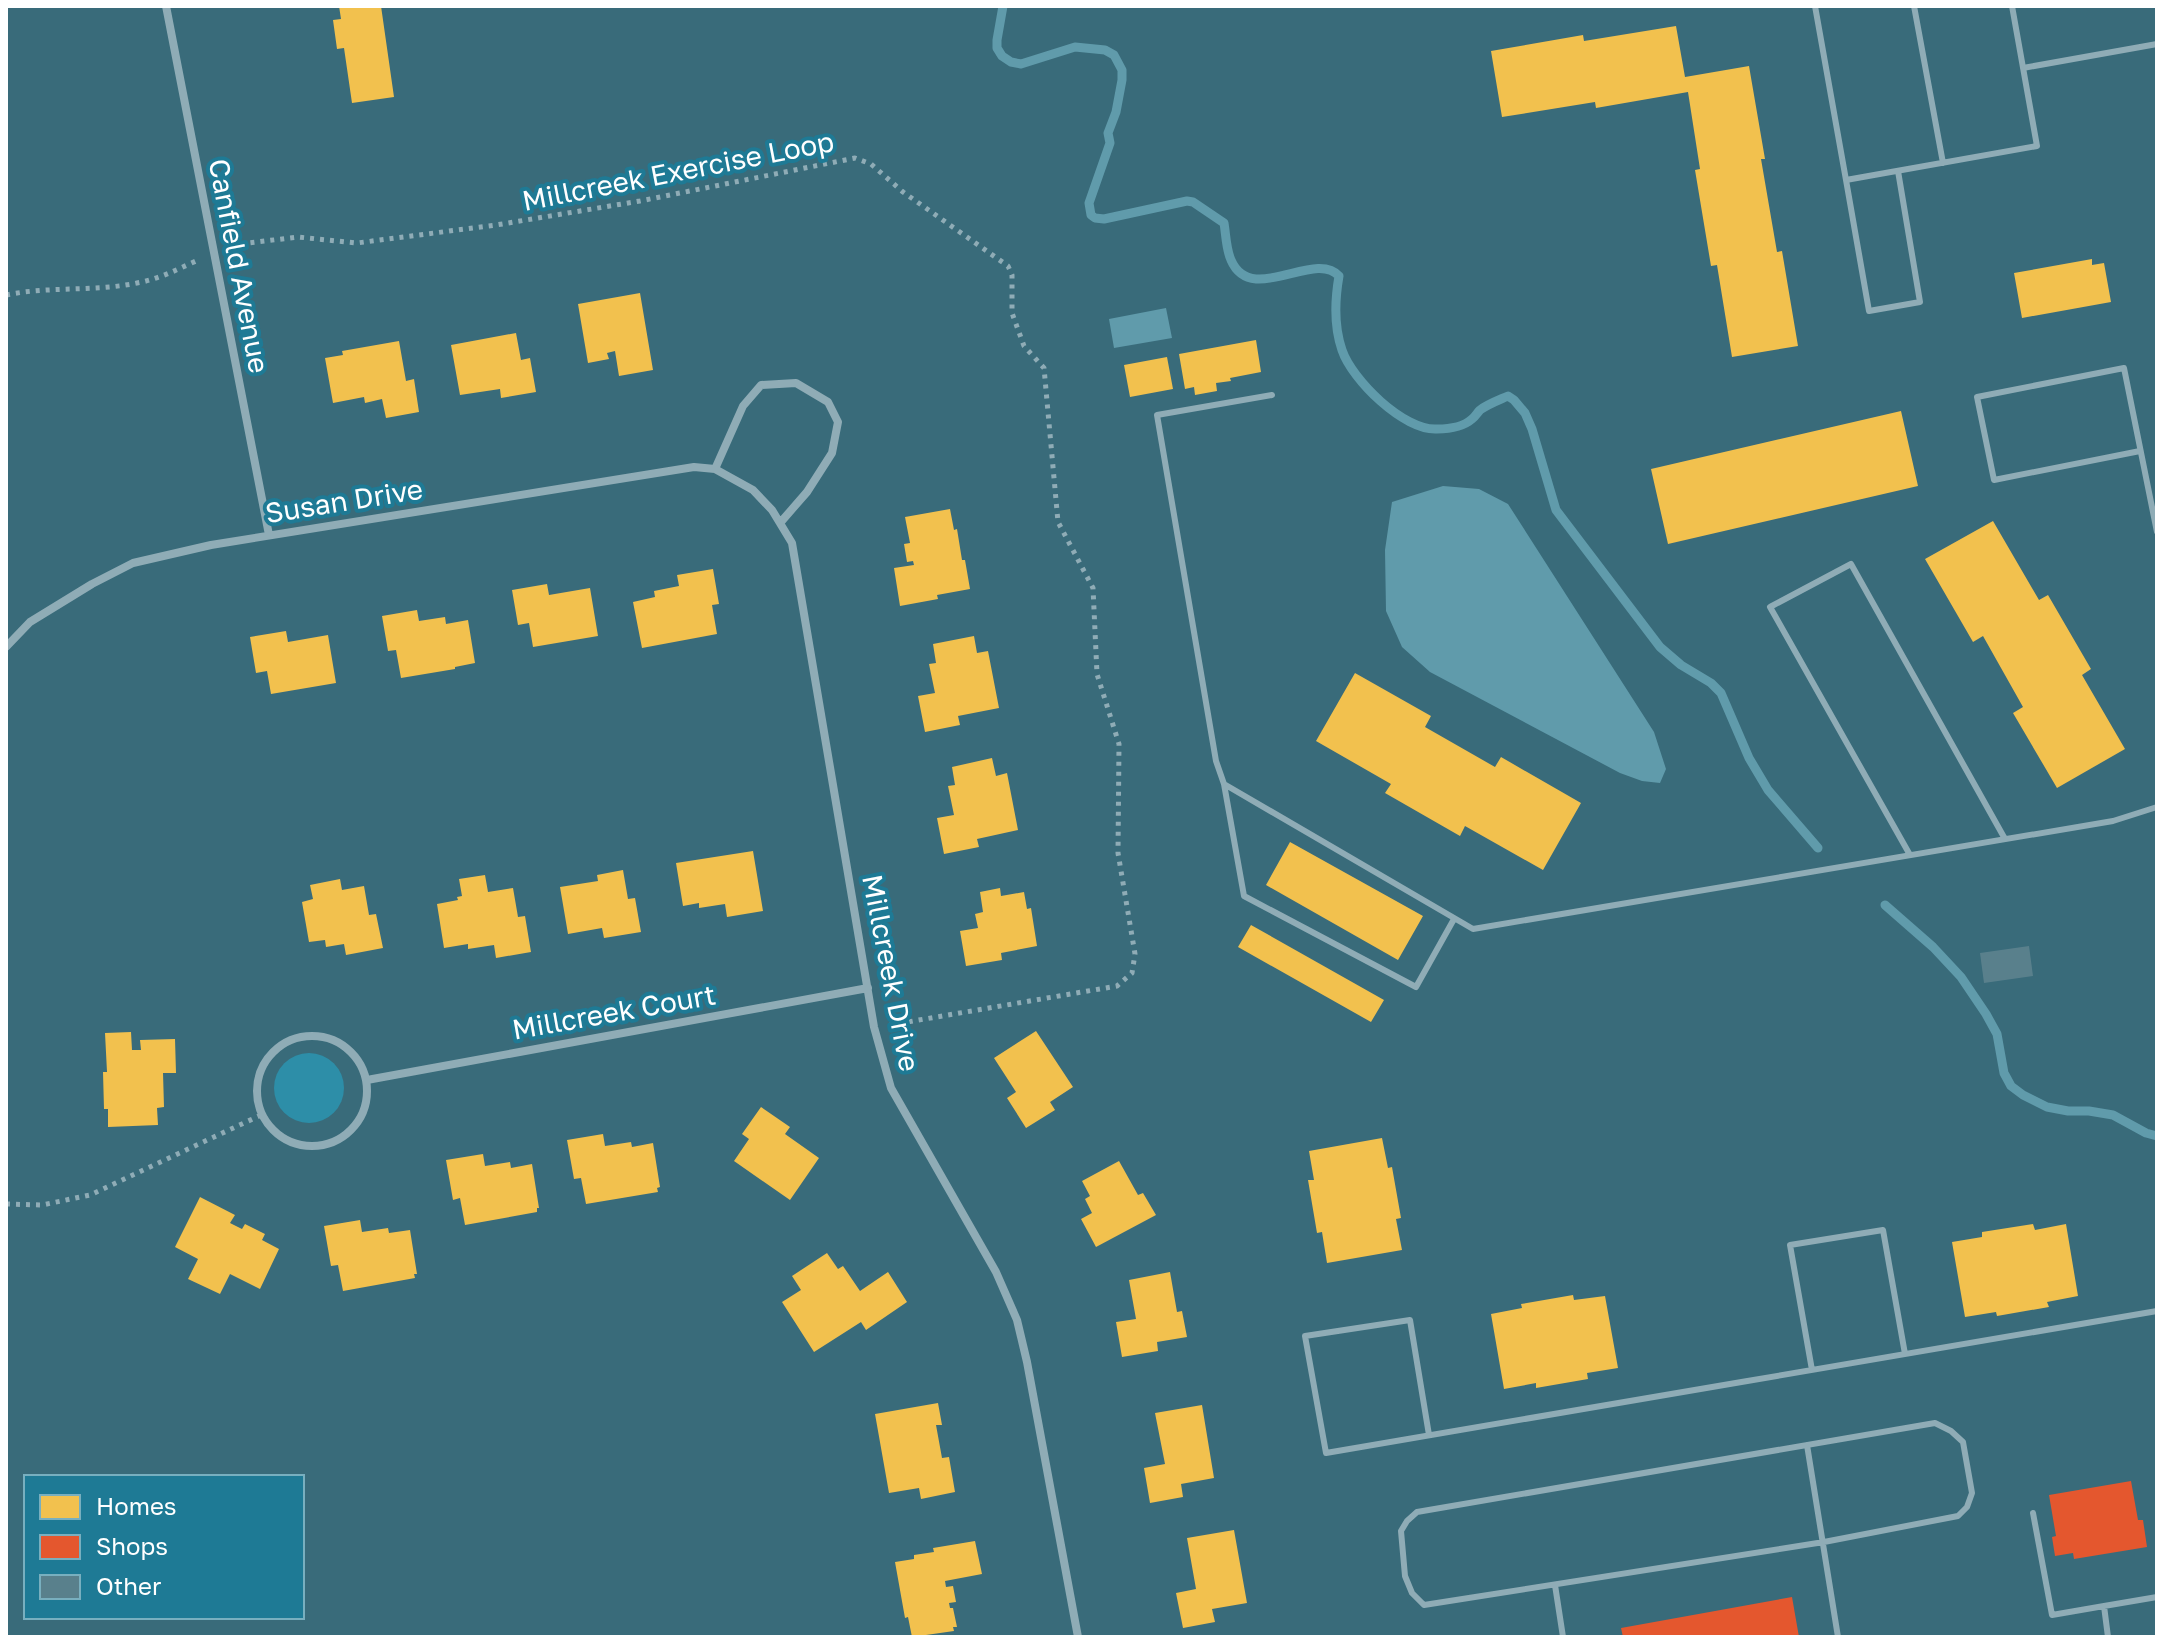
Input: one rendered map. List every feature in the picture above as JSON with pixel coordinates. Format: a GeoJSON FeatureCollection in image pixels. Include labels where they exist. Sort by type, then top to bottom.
{"type":"FeatureCollection","features":[{"type":"Feature","properties":{"kind":"street","name":"Canfield Avenue"},"geometry":{"type":"LineString","coordinates":[[166,6],[269,535]]}},
{"type":"Feature","properties":{"kind":"street"},"geometry":{"type":"LineString","coordinates":[[715,469],[743,406],[761,385],[796,383],[828,402],[838,422],[832,453],[807,492],[780,523]]}},
{"type":"Feature","properties":{"kind":"street","name":"Susan Drive"},"geometry":{"type":"LineString","coordinates":[[6,647],[30,622],[133,563],[269,535],[694,467],[715,469]]}},
{"type":"Feature","properties":{"kind":"street","name":"Millcreek Drive"},"geometry":{"type":"LineString","coordinates":[[715,469],[753,490],[772,510],[792,543],[874,1027],[891,1088],[996,1272],[1017,1320],[1078,1637]]}},
{"type":"Feature","properties":{"kind":"street","name":"Millcreek Court"},"geometry":{"type":"LineString","coordinates":[[367,1080],[868,988]]}},
{"type":"Feature","properties":{"kind":"street"},"geometry":{"type":"LineString","coordinates":[[320,1036],[337,1041],[351,1051],[361,1064],[367,1080],[368,1098],[363,1115],[353,1130],[338,1141],[321,1146],[303,1146],[286,1141],[272,1130],[261,1115],[257,1082],[273,1052],[287,1042],[320,1036]]}},
{"type":"Feature","properties":{"kind":"lane"},"geometry":{"type":"LineString","coordinates":[[1815,6],[1869,311],[1920,302],[1898,171]]}},
{"type":"Feature","properties":{"kind":"lane"},"geometry":{"type":"LineString","coordinates":[[1914,6],[1943,163]]}},
{"type":"Feature","properties":{"kind":"lane"},"geometry":{"type":"LineString","coordinates":[[1846,180],[2037,146],[2012,6]]}},
{"type":"Feature","properties":{"kind":"lane"},"geometry":{"type":"LineString","coordinates":[[2023,68],[2157,44]]}},
{"type":"Feature","properties":{"kind":"lane"},"geometry":{"type":"LineString","coordinates":[[2140,451],[1994,480],[1977,397],[2124,368],[2157,532]]}},
{"type":"Feature","properties":{"kind":"lane"},"geometry":{"type":"LineString","coordinates":[[1272,395],[1157,415],[1216,761],[1224,784],[1244,896],[1416,987],[1454,919]]}},
{"type":"Feature","properties":{"kind":"lane"},"geometry":{"type":"LineString","coordinates":[[1910,855],[1770,607],[1851,564],[2005,839]]}},
{"type":"Feature","properties":{"kind":"lane"},"geometry":{"type":"LineString","coordinates":[[1224,784],[1473,929],[2113,821],[2157,807]]}},
{"type":"Feature","properties":{"kind":"lane"},"geometry":{"type":"LineString","coordinates":[[1812,1370],[1790,1245],[1883,1230],[1905,1354]]}},
{"type":"Feature","properties":{"kind":"lane"},"geometry":{"type":"LineString","coordinates":[[1429,1435],[1410,1320],[1305,1336],[1326,1453],[2157,1311]]}},
{"type":"Feature","properties":{"kind":"lane"},"geometry":{"type":"LineString","coordinates":[[1935,1423],[1963,1442],[1972,1493],[1967,1507],[1958,1516],[1824,1542],[1424,1605],[1412,1593],[1405,1576],[1401,1531],[1417,1512],[1935,1423]]}},
{"type":"Feature","properties":{"kind":"lane"},"geometry":{"type":"LineString","coordinates":[[1807,1445],[1838,1637]]}},
{"type":"Feature","properties":{"kind":"lane"},"geometry":{"type":"LineString","coordinates":[[2033,1513],[2052,1615],[2157,1597]]}},
{"type":"Feature","properties":{"kind":"lane"},"geometry":{"type":"LineString","coordinates":[[1555,1585],[1563,1637]]}},
{"type":"Feature","properties":{"kind":"lane"},"geometry":{"type":"LineString","coordinates":[[2104,1606],[2108,1637]]}},
{"type":"Feature","properties":{"kind":"path","name":"Millcreek Exercise Loop"},"geometry":{"type":"LineString","coordinates":[[6,295],[136,284],[165,276],[240,244],[298,237],[357,243],[496,225],[640,201],[855,158],[871,164],[903,192],[1008,266],[1012,275],[1012,313],[1024,346],[1044,368],[1058,522],[1093,588],[1097,674],[1119,744],[1118,853],[1135,954],[1132,973],[1117,986],[874,1027]]}},
{"type":"Feature","properties":{"kind":"path"},"geometry":{"type":"LineString","coordinates":[[6,1204],[42,1205],[90,1195],[261,1115]]}},
{"type":"Feature","properties":{"kind":"shaded area"},"geometry":{"type":"Polygon","coordinates":[[[1166,308],[1172,338],[1114,348],[1109,319],[1166,308]]]}},
{"type":"Feature","properties":{"kind":"shaded area"},"geometry":{"type":"Polygon","coordinates":[[[1443,486],[1479,489],[1508,504],[1654,732],[1666,769],[1660,783],[1642,781],[1620,773],[1430,672],[1402,647],[1386,611],[1385,550],[1392,502],[1443,486]]]}},
{"type":"Feature","properties":{"kind":"shaded area"},"geometry":{"type":"Polygon","coordinates":[[[309,1053],[328,1059],[338,1069],[344,1088],[338,1107],[328,1117],[309,1123],[290,1117],[280,1107],[274,1088],[280,1069],[290,1059],[309,1053]]]}},
{"type":"Feature","properties":{"kind":"building: Homes"},"geometry":{"type":"Polygon","coordinates":[[[339,6],[381,6],[394,97],[352,103],[344,48],[337,49],[333,20],[341,19],[339,6]]]}},
{"type":"Feature","properties":{"kind":"building: Homes"},"geometry":{"type":"Polygon","coordinates":[[[1676,26],[1685,77],[1749,66],[1777,252],[1782,251],[1798,346],[1732,357],[1717,265],[1711,266],[1695,170],[1700,169],[1688,92],[1596,108],[1595,102],[1502,117],[1491,51],[1583,35],[1584,41],[1676,26]]]}},
{"type":"Feature","properties":{"kind":"building: Homes"},"geometry":{"type":"Polygon","coordinates":[[[2092,259],[2092,265],[2104,263],[2111,302],[2022,318],[2014,273],[2092,259]]]}},
{"type":"Feature","properties":{"kind":"building: Homes"},"geometry":{"type":"Polygon","coordinates":[[[640,293],[653,370],[619,376],[615,351],[607,353],[609,359],[588,363],[578,304],[640,293]]]}},
{"type":"Feature","properties":{"kind":"building: Homes"},"geometry":{"type":"Polygon","coordinates":[[[516,333],[521,360],[530,358],[536,392],[501,398],[500,389],[460,395],[451,345],[516,333]]]}},
{"type":"Feature","properties":{"kind":"building: Homes"},"geometry":{"type":"Polygon","coordinates":[[[1256,340],[1261,372],[1216,383],[1217,391],[1195,395],[1194,387],[1185,389],[1179,354],[1256,340]]]}},
{"type":"Feature","properties":{"kind":"building: Homes"},"geometry":{"type":"Polygon","coordinates":[[[399,341],[406,381],[414,379],[419,412],[386,418],[382,399],[365,403],[364,397],[333,403],[325,358],[343,355],[342,351],[399,341]]]}},
{"type":"Feature","properties":{"kind":"building: Homes"},"geometry":{"type":"Polygon","coordinates":[[[1167,357],[1173,389],[1130,397],[1124,365],[1167,357]]]}},
{"type":"Feature","properties":{"kind":"building: Homes"},"geometry":{"type":"Polygon","coordinates":[[[1901,411],[1918,486],[1668,544],[1651,469],[1901,411]]]}},
{"type":"Feature","properties":{"kind":"building: Homes"},"geometry":{"type":"Polygon","coordinates":[[[950,509],[970,589],[900,606],[894,568],[914,565],[913,561],[907,562],[904,544],[910,543],[905,517],[950,509]]]}},
{"type":"Feature","properties":{"kind":"building: Homes"},"geometry":{"type":"Polygon","coordinates":[[[1993,521],[2039,600],[2048,595],[2091,669],[2082,675],[2125,749],[2057,788],[2013,713],[2023,707],[1983,636],[1973,642],[1925,559],[1993,521]]]}},
{"type":"Feature","properties":{"kind":"building: Homes"},"geometry":{"type":"Polygon","coordinates":[[[713,569],[719,604],[712,605],[717,634],[642,648],[633,602],[655,597],[654,591],[679,586],[677,575],[713,569]]]}},
{"type":"Feature","properties":{"kind":"building: Homes"},"geometry":{"type":"Polygon","coordinates":[[[547,584],[549,595],[590,588],[598,636],[533,647],[529,623],[518,625],[512,590],[547,584]]]}},
{"type":"Feature","properties":{"kind":"building: Homes"},"geometry":{"type":"Polygon","coordinates":[[[417,610],[419,621],[445,617],[446,624],[468,620],[475,663],[401,678],[396,650],[388,651],[382,616],[417,610]]]}},
{"type":"Feature","properties":{"kind":"building: Homes"},"geometry":{"type":"Polygon","coordinates":[[[286,631],[288,642],[328,635],[336,683],[271,694],[267,671],[256,673],[250,637],[286,631]]]}},
{"type":"Feature","properties":{"kind":"building: Homes"},"geometry":{"type":"Polygon","coordinates":[[[974,636],[977,653],[988,651],[999,708],[958,716],[960,725],[925,732],[918,696],[935,693],[929,664],[936,663],[933,644],[974,636]]]}},
{"type":"Feature","properties":{"kind":"building: Homes"},"geometry":{"type":"Polygon","coordinates":[[[1355,673],[1431,716],[1425,727],[1495,767],[1501,757],[1581,803],[1543,870],[1465,826],[1460,836],[1385,793],[1391,784],[1316,741],[1355,673]]]}},
{"type":"Feature","properties":{"kind":"building: Homes"},"geometry":{"type":"Polygon","coordinates":[[[992,758],[996,776],[1007,773],[1018,830],[977,839],[979,847],[944,854],[937,818],[954,815],[948,786],[955,785],[952,767],[992,758]]]}},
{"type":"Feature","properties":{"kind":"building: Homes"},"geometry":{"type":"Polygon","coordinates":[[[1290,842],[1423,916],[1398,960],[1266,885],[1290,842]]]}},
{"type":"Feature","properties":{"kind":"building: Homes"},"geometry":{"type":"Polygon","coordinates":[[[753,851],[763,911],[727,917],[725,904],[699,908],[699,903],[683,906],[676,863],[753,851]]]}},
{"type":"Feature","properties":{"kind":"building: Homes"},"geometry":{"type":"Polygon","coordinates":[[[623,870],[628,899],[635,898],[641,932],[604,938],[602,928],[568,934],[560,887],[598,881],[597,875],[623,870]]]}},
{"type":"Feature","properties":{"kind":"building: Homes"},"geometry":{"type":"Polygon","coordinates":[[[485,875],[488,892],[513,888],[518,917],[525,916],[531,952],[496,958],[494,945],[468,949],[468,944],[444,948],[437,904],[458,900],[457,897],[462,896],[459,879],[485,875]]]}},
{"type":"Feature","properties":{"kind":"building: Homes"},"geometry":{"type":"Polygon","coordinates":[[[340,879],[342,890],[364,886],[369,915],[376,914],[383,948],[346,955],[344,944],[326,947],[325,940],[309,942],[302,902],[313,899],[310,885],[340,879]]]}},
{"type":"Feature","properties":{"kind":"building: Homes"},"geometry":{"type":"Polygon","coordinates":[[[1000,888],[1001,896],[1024,892],[1027,909],[1031,908],[1037,946],[1001,953],[1002,960],[966,966],[960,931],[978,928],[975,914],[983,912],[980,892],[1000,888]]]}},
{"type":"Feature","properties":{"kind":"building: Homes"},"geometry":{"type":"Polygon","coordinates":[[[1251,925],[1384,1000],[1371,1022],[1238,947],[1251,925]]]}},
{"type":"Feature","properties":{"kind":"building: Homes"},"geometry":{"type":"Polygon","coordinates":[[[1036,1031],[1073,1087],[1050,1102],[1055,1110],[1026,1128],[1007,1098],[1016,1092],[994,1058],[1036,1031]]]}},
{"type":"Feature","properties":{"kind":"building: Homes"},"geometry":{"type":"Polygon","coordinates":[[[131,1032],[132,1050],[141,1050],[140,1040],[175,1039],[176,1073],[163,1073],[164,1107],[157,1108],[158,1125],[108,1127],[108,1109],[104,1109],[103,1072],[107,1072],[105,1033],[131,1032]]]}},
{"type":"Feature","properties":{"kind":"building: Homes"},"geometry":{"type":"Polygon","coordinates":[[[761,1107],[790,1127],[785,1134],[819,1158],[790,1200],[734,1161],[749,1139],[742,1134],[761,1107]]]}},
{"type":"Feature","properties":{"kind":"building: Homes"},"geometry":{"type":"Polygon","coordinates":[[[603,1134],[605,1146],[631,1142],[632,1147],[653,1143],[660,1187],[657,1188],[658,1192],[586,1204],[581,1178],[574,1179],[567,1140],[603,1134]]]}},
{"type":"Feature","properties":{"kind":"building: Homes"},"geometry":{"type":"Polygon","coordinates":[[[1382,1138],[1388,1168],[1392,1167],[1401,1218],[1396,1219],[1402,1250],[1327,1263],[1322,1232],[1317,1233],[1308,1180],[1314,1180],[1309,1151],[1382,1138]]]}},
{"type":"Feature","properties":{"kind":"building: Homes"},"geometry":{"type":"Polygon","coordinates":[[[483,1154],[485,1166],[510,1162],[511,1168],[532,1164],[539,1208],[537,1212],[465,1225],[460,1198],[453,1200],[446,1160],[483,1154]]]}},
{"type":"Feature","properties":{"kind":"building: Homes"},"geometry":{"type":"Polygon","coordinates":[[[1119,1161],[1138,1195],[1143,1193],[1156,1215],[1096,1247],[1081,1219],[1092,1213],[1085,1199],[1090,1196],[1082,1181],[1119,1161]]]}},
{"type":"Feature","properties":{"kind":"building: Homes"},"geometry":{"type":"Polygon","coordinates":[[[200,1197],[235,1215],[230,1223],[242,1229],[245,1224],[265,1234],[262,1240],[279,1249],[260,1289],[230,1274],[220,1294],[188,1279],[198,1259],[175,1247],[200,1197]]]}},
{"type":"Feature","properties":{"kind":"building: Homes"},"geometry":{"type":"Polygon","coordinates":[[[360,1220],[362,1232],[388,1228],[389,1233],[410,1230],[417,1274],[414,1274],[415,1278],[343,1291],[338,1265],[331,1266],[324,1226],[360,1220]]]}},
{"type":"Feature","properties":{"kind":"building: Homes"},"geometry":{"type":"Polygon","coordinates":[[[2033,1224],[2035,1230],[2066,1224],[2078,1296],[2047,1302],[2049,1307],[1997,1316],[1996,1312],[1965,1317],[1952,1242],[1982,1237],[1982,1232],[2033,1224]]]}},
{"type":"Feature","properties":{"kind":"building: Homes"},"geometry":{"type":"Polygon","coordinates":[[[827,1253],[838,1269],[843,1266],[860,1291],[888,1272],[907,1302],[866,1330],[861,1322],[814,1352],[782,1302],[801,1290],[792,1276],[827,1253]]]}},
{"type":"Feature","properties":{"kind":"building: Homes"},"geometry":{"type":"Polygon","coordinates":[[[1170,1272],[1177,1312],[1182,1311],[1187,1337],[1157,1342],[1158,1351],[1122,1357],[1116,1322],[1136,1319],[1129,1280],[1170,1272]]]}},
{"type":"Feature","properties":{"kind":"building: Homes"},"geometry":{"type":"Polygon","coordinates":[[[1573,1295],[1574,1300],[1605,1296],[1618,1368],[1587,1373],[1588,1379],[1536,1388],[1536,1383],[1504,1389],[1491,1314],[1522,1308],[1521,1304],[1573,1295]]]}},
{"type":"Feature","properties":{"kind":"building: Homes"},"geometry":{"type":"Polygon","coordinates":[[[938,1403],[942,1425],[936,1425],[942,1458],[949,1457],[955,1492],[921,1499],[919,1488],[889,1493],[875,1414],[938,1403]]]}},
{"type":"Feature","properties":{"kind":"building: Homes"},"geometry":{"type":"Polygon","coordinates":[[[1202,1405],[1214,1478],[1181,1484],[1183,1497],[1150,1503],[1144,1468],[1165,1464],[1155,1413],[1202,1405]]]}},
{"type":"Feature","properties":{"kind":"building: Homes"},"geometry":{"type":"Polygon","coordinates":[[[1234,1530],[1247,1603],[1212,1609],[1215,1622],[1183,1628],[1176,1593],[1196,1589],[1187,1538],[1234,1530]]]}},
{"type":"Feature","properties":{"kind":"building: Homes"},"geometry":{"type":"Polygon","coordinates":[[[975,1541],[982,1574],[945,1581],[946,1587],[953,1586],[956,1602],[949,1603],[957,1627],[953,1627],[954,1631],[912,1637],[908,1617],[905,1618],[895,1562],[934,1552],[933,1548],[975,1541]]]}},
{"type":"Feature","properties":{"kind":"building: Shops"},"geometry":{"type":"Polygon","coordinates":[[[2131,1481],[2138,1520],[2143,1520],[2147,1547],[2074,1559],[2073,1553],[2055,1556],[2052,1537],[2056,1536],[2049,1495],[2131,1481]]]}},
{"type":"Feature","properties":{"kind":"building: Shops"},"geometry":{"type":"Polygon","coordinates":[[[1792,1597],[1799,1637],[1623,1637],[1621,1628],[1792,1597]]]}},
{"type":"Feature","properties":{"kind":"building: Other"},"geometry":{"type":"Polygon","coordinates":[[[2029,946],[2033,976],[1984,983],[1980,953],[2029,946]]]}},
{"type":"Feature","properties":{"kind":"waterway"},"geometry":{"type":"LineString","coordinates":[[1003,6],[997,48],[1011,62],[1021,64],[1075,47],[1105,50],[1114,55],[1122,70],[1116,112],[1108,133],[1110,143],[1089,203],[1091,215],[1104,219],[1193,202],[1224,223],[1229,256],[1240,273],[1253,279],[1268,279],[1328,269],[1339,276],[1336,323],[1342,350],[1368,389],[1410,422],[1437,429],[1455,427],[1468,422],[1494,402],[1508,396],[1514,400],[1525,413],[1532,429],[1556,510],[1660,647],[1721,693],[1749,758],[1768,790],[1818,848]]}},
{"type":"Feature","properties":{"kind":"waterway"},"geometry":{"type":"LineString","coordinates":[[1885,905],[1933,947],[1961,977],[1997,1034],[2004,1073],[2011,1086],[2047,1107],[2113,1115],[2157,1136]]}}]}
